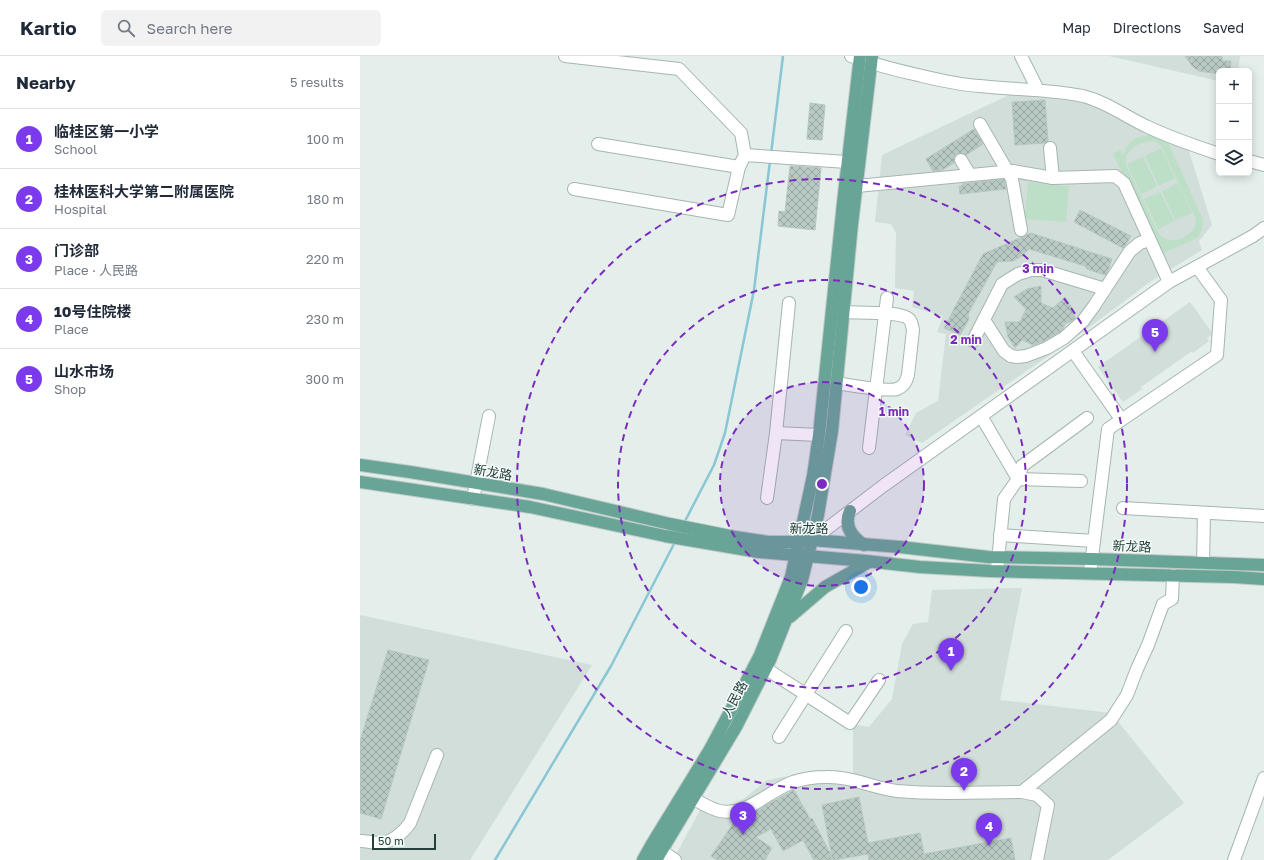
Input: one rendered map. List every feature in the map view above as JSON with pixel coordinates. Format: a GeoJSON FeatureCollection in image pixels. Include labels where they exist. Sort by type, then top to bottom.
{"type":"FeatureCollection","features":[{"type":"Feature","properties":{"kind":"main road","name":"人民路"},"geometry":{"type":"LineString","coordinates":[[761,666],[791,577],[813,476],[819,435],[857,57]]}},
{"type":"Feature","properties":{"kind":"main road","name":"人民路"},"geometry":{"type":"LineString","coordinates":[[644,860],[656,851],[688,796],[726,721],[761,666],[786,621],[802,580],[812,540],[832,431],[857,186],[872,60]]}},
{"type":"Feature","properties":{"kind":"main road","name":"新龙路"},"geometry":{"type":"LineString","coordinates":[[360,465],[543,494],[670,524],[759,552],[795,554],[920,567],[997,571],[1173,575],[1264,579]]}},
{"type":"Feature","properties":{"kind":"main road","name":"新龙路"},"geometry":{"type":"LineString","coordinates":[[360,482],[530,507],[665,536],[768,542],[799,542],[812,540],[998,557],[1264,565]]}},
{"type":"Feature","properties":{"kind":"main road"},"geometry":{"type":"LineString","coordinates":[[850,511],[847,517],[848,528],[856,539],[864,545]]}},
{"type":"Feature","properties":{"kind":"main road"},"geometry":{"type":"LineString","coordinates":[[786,621],[825,587],[870,561]]}},
{"type":"Feature","properties":{"kind":"street"},"geometry":{"type":"LineString","coordinates":[[565,56],[679,70],[741,133],[745,155],[739,167],[728,215],[574,189]]}},
{"type":"Feature","properties":{"kind":"street"},"geometry":{"type":"LineString","coordinates":[[1021,56],[1038,90]]}},
{"type":"Feature","properties":{"kind":"street"},"geometry":{"type":"LineString","coordinates":[[857,57],[958,84],[1038,90],[1091,98],[1110,106],[1148,127],[1216,153]]}},
{"type":"Feature","properties":{"kind":"street"},"geometry":{"type":"LineString","coordinates":[[980,124],[1012,178],[1022,230]]}},
{"type":"Feature","properties":{"kind":"street"},"geometry":{"type":"LineString","coordinates":[[598,144],[739,167]]}},
{"type":"Feature","properties":{"kind":"street"},"geometry":{"type":"LineString","coordinates":[[1050,148],[1053,178]]}},
{"type":"Feature","properties":{"kind":"street"},"geometry":{"type":"LineString","coordinates":[[745,155],[847,162]]}},
{"type":"Feature","properties":{"kind":"street"},"geometry":{"type":"LineString","coordinates":[[961,160],[970,175]]}},
{"type":"Feature","properties":{"kind":"street"},"geometry":{"type":"LineString","coordinates":[[1252,163],[1264,165]]}},
{"type":"Feature","properties":{"kind":"street"},"geometry":{"type":"LineString","coordinates":[[857,186],[1008,171],[1018,171],[1053,178],[1108,175],[1115,176],[1124,183],[1169,282]]}},
{"type":"Feature","properties":{"kind":"street"},"geometry":{"type":"LineString","coordinates":[[812,540],[883,486],[1169,282],[1259,238],[1264,228]]}},
{"type":"Feature","properties":{"kind":"street"},"geometry":{"type":"LineString","coordinates":[[984,320],[1004,351],[1011,356],[1026,356],[1047,348],[1070,333],[1088,315],[1130,251],[1140,243],[1149,240]]}},
{"type":"Feature","properties":{"kind":"street"},"geometry":{"type":"LineString","coordinates":[[1090,573],[1108,429],[1217,355],[1221,300],[1197,267]]}},
{"type":"Feature","properties":{"kind":"street"},"geometry":{"type":"LineString","coordinates":[[973,341],[1002,284],[1018,274],[1042,270],[1105,289]]}},
{"type":"Feature","properties":{"kind":"street"},"geometry":{"type":"LineString","coordinates":[[869,448],[887,298]]}},
{"type":"Feature","properties":{"kind":"street"},"geometry":{"type":"LineString","coordinates":[[767,498],[776,433],[789,303]]}},
{"type":"Feature","properties":{"kind":"street"},"geometry":{"type":"LineString","coordinates":[[836,383],[890,390],[897,389],[905,383],[908,375],[912,325],[908,318],[903,315],[844,312]]}},
{"type":"Feature","properties":{"kind":"street"},"geometry":{"type":"LineString","coordinates":[[1072,351],[1121,419]]}},
{"type":"Feature","properties":{"kind":"street"},"geometry":{"type":"LineString","coordinates":[[473,499],[489,416]]}},
{"type":"Feature","properties":{"kind":"street"},"geometry":{"type":"LineString","coordinates":[[981,416],[1018,479]]}},
{"type":"Feature","properties":{"kind":"street"},"geometry":{"type":"LineString","coordinates":[[997,571],[1004,499],[1018,479],[1022,466],[1087,418]]}},
{"type":"Feature","properties":{"kind":"street"},"geometry":{"type":"LineString","coordinates":[[776,433],[819,435]]}},
{"type":"Feature","properties":{"kind":"street"},"geometry":{"type":"LineString","coordinates":[[1018,479],[1081,482]]}},
{"type":"Feature","properties":{"kind":"street"},"geometry":{"type":"LineString","coordinates":[[1123,508],[1264,516]]}},
{"type":"Feature","properties":{"kind":"street"},"geometry":{"type":"LineString","coordinates":[[1203,563],[1204,513]]}},
{"type":"Feature","properties":{"kind":"street"},"geometry":{"type":"LineString","coordinates":[[1000,535],[1094,541]]}},
{"type":"Feature","properties":{"kind":"street"},"geometry":{"type":"LineString","coordinates":[[1022,792],[1111,720],[1127,695],[1163,604],[1172,599],[1173,575]]}},
{"type":"Feature","properties":{"kind":"street"},"geometry":{"type":"LineString","coordinates":[[779,737],[846,631]]}},
{"type":"Feature","properties":{"kind":"street"},"geometry":{"type":"LineString","coordinates":[[761,666],[850,723],[879,680]]}},
{"type":"Feature","properties":{"kind":"street"},"geometry":{"type":"LineString","coordinates":[[360,841],[381,843],[396,837],[404,831],[410,823],[437,755]]}},
{"type":"Feature","properties":{"kind":"street"},"geometry":{"type":"LineString","coordinates":[[688,796],[719,811],[730,812],[749,806],[792,782],[826,777],[846,779],[896,791],[1022,792],[1037,795],[1048,805],[1037,860]]}},
{"type":"Feature","properties":{"kind":"street"},"geometry":{"type":"LineString","coordinates":[[1234,860],[1264,778]]}},
{"type":"Feature","properties":{"kind":"street"},"geometry":{"type":"LineString","coordinates":[[656,851],[675,860]]}},
{"type":"Feature","properties":{"kind":"shaded area"},"geometry":{"type":"Polygon","coordinates":[[[1109,56],[1240,56],[1238,68],[1216,68],[1216,80],[1109,56]]]}},
{"type":"Feature","properties":{"kind":"shaded area"},"geometry":{"type":"Polygon","coordinates":[[[1011,94],[1096,104],[1188,148],[1212,225],[1199,241],[1202,250],[1150,282],[1083,332],[922,443],[905,435],[916,413],[938,401],[946,334],[937,332],[943,316],[912,307],[914,291],[895,288],[896,233],[891,224],[875,222],[882,155],[1011,94]]]}},
{"type":"Feature","properties":{"kind":"shaded area"},"geometry":{"type":"Polygon","coordinates":[[[1190,302],[1213,334],[1207,338],[1209,341],[1193,353],[1192,351],[1141,387],[1142,389],[1123,402],[1098,367],[1190,302]]]}},
{"type":"Feature","properties":{"kind":"shaded area"},"geometry":{"type":"Polygon","coordinates":[[[1022,588],[1000,700],[1111,713],[1184,803],[1108,860],[673,860],[705,801],[714,807],[736,805],[767,780],[822,770],[853,774],[853,724],[869,727],[892,699],[902,644],[913,624],[928,622],[932,590],[1022,588]]]}},
{"type":"Feature","properties":{"kind":"shaded area"},"geometry":{"type":"Polygon","coordinates":[[[360,615],[592,665],[470,860],[360,860],[360,615]]]}},
{"type":"Feature","properties":{"kind":"green space"},"geometry":{"type":"Polygon","coordinates":[[[1148,135],[1157,137],[1169,144],[1203,220],[1202,230],[1197,238],[1162,254],[1113,154],[1120,150],[1123,156],[1127,147],[1132,141],[1148,135]],[[1150,141],[1140,143],[1132,148],[1127,155],[1126,165],[1159,234],[1164,238],[1176,240],[1188,235],[1195,225],[1196,219],[1161,146],[1156,142],[1150,141]]]}},
{"type":"Feature","properties":{"kind":"green space"},"geometry":{"type":"Polygon","coordinates":[[[1161,148],[1175,178],[1159,186],[1145,156],[1161,148]]]}},
{"type":"Feature","properties":{"kind":"green space"},"geometry":{"type":"Polygon","coordinates":[[[1143,157],[1157,186],[1141,194],[1127,164],[1143,157]]]}},
{"type":"Feature","properties":{"kind":"green space"},"geometry":{"type":"Polygon","coordinates":[[[1028,182],[1069,186],[1066,222],[1025,219],[1028,182]]]}},
{"type":"Feature","properties":{"kind":"green space"},"geometry":{"type":"Polygon","coordinates":[[[1178,183],[1192,213],[1175,220],[1162,191],[1178,183]]]}},
{"type":"Feature","properties":{"kind":"green space"},"geometry":{"type":"Polygon","coordinates":[[[1160,192],[1174,221],[1158,229],[1144,199],[1160,192]]]}},
{"type":"Feature","properties":{"kind":"building"},"geometry":{"type":"Polygon","coordinates":[[[1185,56],[1222,56],[1222,61],[1231,61],[1230,68],[1216,68],[1216,74],[1199,71],[1193,67],[1185,56]]]}},
{"type":"Feature","properties":{"kind":"building"},"geometry":{"type":"Polygon","coordinates":[[[1045,100],[1048,141],[1045,143],[1015,145],[1012,102],[1045,100]]]}},
{"type":"Feature","properties":{"kind":"building"},"geometry":{"type":"Polygon","coordinates":[[[810,103],[825,105],[822,140],[807,139],[810,103]]]}},
{"type":"Feature","properties":{"kind":"building"},"geometry":{"type":"Polygon","coordinates":[[[974,129],[983,144],[966,155],[958,153],[954,157],[954,163],[942,170],[933,171],[926,159],[974,129]]]}},
{"type":"Feature","properties":{"kind":"building"},"geometry":{"type":"Polygon","coordinates":[[[790,166],[821,168],[815,230],[778,226],[779,211],[785,212],[790,166]]]}},
{"type":"Feature","properties":{"kind":"building"},"geometry":{"type":"Polygon","coordinates":[[[1004,179],[1006,189],[960,194],[959,186],[962,186],[962,184],[1004,179]]]}},
{"type":"Feature","properties":{"kind":"building"},"geometry":{"type":"Polygon","coordinates":[[[1080,210],[1131,236],[1123,248],[1074,222],[1080,210]]]}},
{"type":"Feature","properties":{"kind":"building"},"geometry":{"type":"Polygon","coordinates":[[[1031,233],[1112,259],[1107,273],[1105,275],[1087,269],[1085,266],[1029,249],[1022,256],[1013,261],[997,262],[968,314],[969,319],[960,335],[944,328],[983,254],[1031,233]]]}},
{"type":"Feature","properties":{"kind":"building"},"geometry":{"type":"Polygon","coordinates":[[[1041,286],[1041,303],[1053,308],[1065,297],[1072,308],[1075,318],[1070,322],[1065,323],[1060,332],[1044,341],[1033,345],[1022,340],[1015,348],[1008,337],[1005,322],[1020,322],[1026,309],[1014,297],[1027,289],[1041,286]]]}},
{"type":"Feature","properties":{"kind":"building"},"geometry":{"type":"Polygon","coordinates":[[[388,650],[429,660],[381,819],[360,813],[360,741],[388,650]]]}},
{"type":"Feature","properties":{"kind":"building"},"geometry":{"type":"Polygon","coordinates":[[[794,790],[810,819],[812,818],[832,857],[822,805],[859,797],[868,843],[920,833],[924,854],[1011,838],[1015,860],[869,860],[868,854],[834,860],[814,860],[803,840],[783,851],[771,829],[756,837],[772,848],[765,860],[717,860],[711,856],[737,818],[752,813],[794,790]]]}},
{"type":"Feature","properties":{"kind":"waterway"},"geometry":{"type":"LineString","coordinates":[[771,154],[783,56]]}},
{"type":"Feature","properties":{"kind":"waterway"},"geometry":{"type":"LineString","coordinates":[[684,523],[714,465],[725,433],[754,290],[770,161]]}},
{"type":"Feature","properties":{"kind":"waterway"},"geometry":{"type":"LineString","coordinates":[[495,860],[611,666],[675,542]]}},
{"type":"Feature","properties":{"kind":"place","name":"山水市场"},"geometry":{"type":"Point","coordinates":[1155,352]}},
{"type":"Feature","properties":{"kind":"place","name":"临桂区第一小学"},"geometry":{"type":"Point","coordinates":[951,671]}},
{"type":"Feature","properties":{"kind":"place","name":"桂林医科大学第二附属医院"},"geometry":{"type":"Point","coordinates":[964,791]}},
{"type":"Feature","properties":{"kind":"place","name":"门诊部"},"geometry":{"type":"Point","coordinates":[743,835]}},
{"type":"Feature","properties":{"kind":"place","name":"10号住院楼"},"geometry":{"type":"Point","coordinates":[989,846]}}]}
